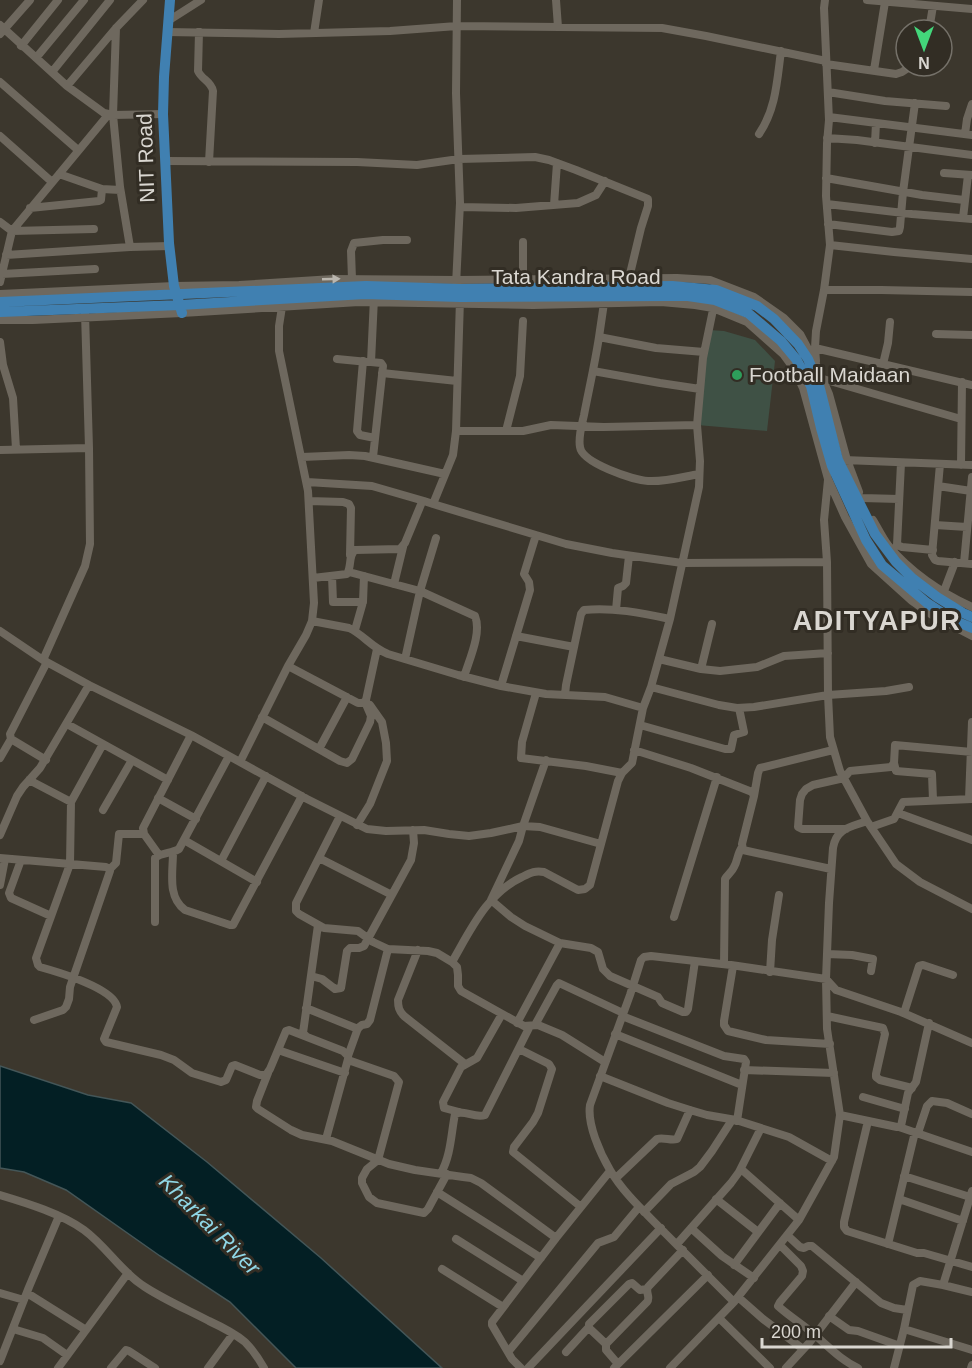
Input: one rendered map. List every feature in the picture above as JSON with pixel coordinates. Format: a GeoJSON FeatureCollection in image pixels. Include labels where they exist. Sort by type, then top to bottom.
{"type":"FeatureCollection","features":[{"type":"Feature","properties":{"kind":"main road","name":"NIT Road"},"geometry":{"type":"LineString","coordinates":[[170,0],[163,114],[170,246],[181,309]]}},
{"type":"Feature","properties":{"kind":"main road","name":"Tata Kandra Road"},"geometry":{"type":"LineString","coordinates":[[0,302],[176,290],[366,286],[458,292],[716,295],[757,306],[774,319],[798,344],[821,382],[839,462],[866,540],[882,565],[927,603],[953,620],[972,628]]}},
{"type":"Feature","properties":{"kind":"main road","name":"Tata Kandra Road"},"geometry":{"type":"LineString","coordinates":[[0,312],[33,315],[374,298],[437,300],[458,292]]}},
{"type":"Feature","properties":{"kind":"main road","name":"Tata Kandra Road"},"geometry":{"type":"LineString","coordinates":[[716,295],[748,313],[781,341],[796,358],[811,386],[821,428],[875,534],[896,562],[937,597],[972,617]]}},
{"type":"Feature","properties":{"kind":"street"},"geometry":{"type":"LineString","coordinates":[[30,0],[2,30],[67,86],[111,115],[163,114]]}},
{"type":"Feature","properties":{"kind":"street"},"geometry":{"type":"LineString","coordinates":[[21,46],[58,0]]}},
{"type":"Feature","properties":{"kind":"street"},"geometry":{"type":"LineString","coordinates":[[36,58],[84,0]]}},
{"type":"Feature","properties":{"kind":"street"},"geometry":{"type":"LineString","coordinates":[[52,72],[110,0]]}},
{"type":"Feature","properties":{"kind":"street"},"geometry":{"type":"LineString","coordinates":[[67,86],[143,0]]}},
{"type":"Feature","properties":{"kind":"street"},"geometry":{"type":"LineString","coordinates":[[167,26],[201,0]]}},
{"type":"Feature","properties":{"kind":"street"},"geometry":{"type":"LineString","coordinates":[[314,33],[319,0]]}},
{"type":"Feature","properties":{"kind":"street"},"geometry":{"type":"LineString","coordinates":[[394,584],[403,547],[420,505],[429,503],[453,455],[456,431],[460,207],[456,93],[457,0]]}},
{"type":"Feature","properties":{"kind":"street"},"geometry":{"type":"LineString","coordinates":[[556,0],[558,27]]}},
{"type":"Feature","properties":{"kind":"street"},"geometry":{"type":"LineString","coordinates":[[825,0],[829,117],[826,204],[830,245],[814,348],[821,382],[962,418]]}},
{"type":"Feature","properties":{"kind":"street"},"geometry":{"type":"LineString","coordinates":[[867,0],[972,9]]}},
{"type":"Feature","properties":{"kind":"street"},"geometry":{"type":"LineString","coordinates":[[874,70],[885,2]]}},
{"type":"Feature","properties":{"kind":"street"},"geometry":{"type":"LineString","coordinates":[[931,18],[933,6]]}},
{"type":"Feature","properties":{"kind":"street"},"geometry":{"type":"LineString","coordinates":[[167,26],[199,32],[314,33],[457,26],[662,28],[826,62],[894,73]]}},
{"type":"Feature","properties":{"kind":"street"},"geometry":{"type":"LineString","coordinates":[[116,28],[111,115],[130,247]]}},
{"type":"Feature","properties":{"kind":"street"},"geometry":{"type":"LineString","coordinates":[[199,32],[198,71],[210,83],[213,91],[209,162]]}},
{"type":"Feature","properties":{"kind":"street"},"geometry":{"type":"LineString","coordinates":[[759,134],[770,114],[781,51]]}},
{"type":"Feature","properties":{"kind":"street"},"geometry":{"type":"LineString","coordinates":[[0,82],[78,150]]}},
{"type":"Feature","properties":{"kind":"street"},"geometry":{"type":"LineString","coordinates":[[828,92],[885,101],[946,106]]}},
{"type":"Feature","properties":{"kind":"street"},"geometry":{"type":"LineString","coordinates":[[828,224],[899,231],[915,103]]}},
{"type":"Feature","properties":{"kind":"street"},"geometry":{"type":"LineString","coordinates":[[829,117],[969,134],[967,119],[972,104]]}},
{"type":"Feature","properties":{"kind":"street"},"geometry":{"type":"LineString","coordinates":[[95,269],[1,278],[12,231],[78,150],[111,115]]}},
{"type":"Feature","properties":{"kind":"street"},"geometry":{"type":"LineString","coordinates":[[875,143],[876,123]]}},
{"type":"Feature","properties":{"kind":"street"},"geometry":{"type":"LineString","coordinates":[[0,136],[52,182]]}},
{"type":"Feature","properties":{"kind":"street"},"geometry":{"type":"LineString","coordinates":[[827,138],[972,155]]}},
{"type":"Feature","properties":{"kind":"street"},"geometry":{"type":"LineString","coordinates":[[166,161],[357,162],[417,165],[459,159],[535,157],[557,163],[648,199],[629,278]]}},
{"type":"Feature","properties":{"kind":"street"},"geometry":{"type":"LineString","coordinates":[[554,205],[557,163]]}},
{"type":"Feature","properties":{"kind":"street"},"geometry":{"type":"LineString","coordinates":[[826,204],[967,219],[964,200],[970,175],[944,173]]}},
{"type":"Feature","properties":{"kind":"street"},"geometry":{"type":"LineString","coordinates":[[59,174],[102,189],[120,190]]}},
{"type":"Feature","properties":{"kind":"street"},"geometry":{"type":"LineString","coordinates":[[826,178],[964,200]]}},
{"type":"Feature","properties":{"kind":"street"},"geometry":{"type":"LineString","coordinates":[[460,207],[516,208],[578,203],[596,195],[605,181]]}},
{"type":"Feature","properties":{"kind":"street"},"geometry":{"type":"LineString","coordinates":[[30,208],[100,201],[102,189]]}},
{"type":"Feature","properties":{"kind":"street"},"geometry":{"type":"LineString","coordinates":[[0,223],[12,231],[94,229]]}},
{"type":"Feature","properties":{"kind":"street"},"geometry":{"type":"LineString","coordinates":[[352,279],[351,251],[354,243],[407,240]]}},
{"type":"Feature","properties":{"kind":"street"},"geometry":{"type":"LineString","coordinates":[[522,279],[523,242]]}},
{"type":"Feature","properties":{"kind":"street"},"geometry":{"type":"LineString","coordinates":[[830,245],[972,259]]}},
{"type":"Feature","properties":{"kind":"street"},"geometry":{"type":"LineString","coordinates":[[6,255],[170,246]]}},
{"type":"Feature","properties":{"kind":"street"},"geometry":{"type":"LineString","coordinates":[[458,292],[522,279],[677,278],[710,280],[716,295],[783,354],[794,369],[803,388],[828,479],[845,517],[871,564],[912,601],[932,615],[972,636]]}},
{"type":"Feature","properties":{"kind":"street"},"geometry":{"type":"LineString","coordinates":[[0,294],[176,290],[352,279],[458,292],[533,305],[661,302],[695,305],[716,295],[754,297],[784,318],[800,334],[816,364]]}},
{"type":"Feature","properties":{"kind":"street"},"geometry":{"type":"LineString","coordinates":[[824,290],[972,292]]}},
{"type":"Feature","properties":{"kind":"street"},"geometry":{"type":"LineString","coordinates":[[491,900],[513,881],[539,871],[578,890],[585,890],[590,885],[618,781],[622,773],[630,766],[643,708],[670,619],[699,487],[700,461],[697,426],[700,389],[704,352],[716,295]]}},
{"type":"Feature","properties":{"kind":"street"},"geometry":{"type":"LineString","coordinates":[[181,309],[282,307],[374,298],[357,431],[360,435],[375,438]]}},
{"type":"Feature","properties":{"kind":"street"},"geometry":{"type":"LineString","coordinates":[[604,303],[581,426],[580,448],[583,454],[591,461],[631,478],[646,481],[699,474]]}},
{"type":"Feature","properties":{"kind":"street"},"geometry":{"type":"LineString","coordinates":[[240,762],[306,635],[312,621],[314,603],[307,482],[279,351],[282,307]]}},
{"type":"Feature","properties":{"kind":"street"},"geometry":{"type":"LineString","coordinates":[[0,758],[11,739],[11,731],[45,661],[88,555],[90,544],[89,448],[85,313]]}},
{"type":"Feature","properties":{"kind":"street"},"geometry":{"type":"LineString","coordinates":[[0,320],[33,315]]}},
{"type":"Feature","properties":{"kind":"street"},"geometry":{"type":"LineString","coordinates":[[506,431],[520,376],[523,321]]}},
{"type":"Feature","properties":{"kind":"street"},"geometry":{"type":"LineString","coordinates":[[883,364],[890,322]]}},
{"type":"Feature","properties":{"kind":"street"},"geometry":{"type":"LineString","coordinates":[[936,334],[972,336]]}},
{"type":"Feature","properties":{"kind":"street"},"geometry":{"type":"LineString","coordinates":[[598,337],[656,348],[704,352]]}},
{"type":"Feature","properties":{"kind":"street"},"geometry":{"type":"LineString","coordinates":[[0,342],[4,379],[13,398],[16,449]]}},
{"type":"Feature","properties":{"kind":"street"},"geometry":{"type":"LineString","coordinates":[[814,348],[972,385]]}},
{"type":"Feature","properties":{"kind":"street"},"geometry":{"type":"LineString","coordinates":[[338,359],[382,364],[373,457]]}},
{"type":"Feature","properties":{"kind":"street"},"geometry":{"type":"LineString","coordinates":[[593,371],[700,389]]}},
{"type":"Feature","properties":{"kind":"street"},"geometry":{"type":"LineString","coordinates":[[382,373],[457,381]]}},
{"type":"Feature","properties":{"kind":"street"},"geometry":{"type":"LineString","coordinates":[[961,465],[962,382]]}},
{"type":"Feature","properties":{"kind":"street"},"geometry":{"type":"LineString","coordinates":[[456,431],[524,431],[551,425],[697,426]]}},
{"type":"Feature","properties":{"kind":"street"},"geometry":{"type":"LineString","coordinates":[[0,450],[89,448]]}},
{"type":"Feature","properties":{"kind":"street"},"geometry":{"type":"LineString","coordinates":[[302,457],[349,454],[373,457],[445,474]]}},
{"type":"Feature","properties":{"kind":"street"},"geometry":{"type":"LineString","coordinates":[[839,462],[972,465]]}},
{"type":"Feature","properties":{"kind":"street"},"geometry":{"type":"LineString","coordinates":[[839,462],[828,479],[824,520],[829,728],[833,750],[840,771],[869,824],[896,864],[920,882],[972,909]]}},
{"type":"Feature","properties":{"kind":"street"},"geometry":{"type":"LineString","coordinates":[[839,462],[887,544],[914,575],[972,607]]}},
{"type":"Feature","properties":{"kind":"street"},"geometry":{"type":"LineString","coordinates":[[901,462],[897,545],[933,550]]}},
{"type":"Feature","properties":{"kind":"street"},"geometry":{"type":"LineString","coordinates":[[940,464],[932,555],[935,560],[964,563]]}},
{"type":"Feature","properties":{"kind":"street"},"geometry":{"type":"LineString","coordinates":[[944,591],[964,563],[972,477]]}},
{"type":"Feature","properties":{"kind":"street"},"geometry":{"type":"LineString","coordinates":[[307,482],[372,486],[566,544],[629,556],[682,563],[826,562]]}},
{"type":"Feature","properties":{"kind":"street"},"geometry":{"type":"LineString","coordinates":[[938,486],[971,491]]}},
{"type":"Feature","properties":{"kind":"street"},"geometry":{"type":"LineString","coordinates":[[862,498],[899,499]]}},
{"type":"Feature","properties":{"kind":"street"},"geometry":{"type":"LineString","coordinates":[[309,501],[349,504],[351,508],[349,572]]}},
{"type":"Feature","properties":{"kind":"street"},"geometry":{"type":"LineString","coordinates":[[935,525],[967,527]]}},
{"type":"Feature","properties":{"kind":"street"},"geometry":{"type":"LineString","coordinates":[[501,686],[530,590],[529,582],[524,574],[536,535]]}},
{"type":"Feature","properties":{"kind":"street"},"geometry":{"type":"LineString","coordinates":[[405,659],[420,591],[436,538]]}},
{"type":"Feature","properties":{"kind":"street"},"geometry":{"type":"LineString","coordinates":[[350,555],[358,549],[395,550],[403,547]]}},
{"type":"Feature","properties":{"kind":"street"},"geometry":{"type":"LineString","coordinates":[[615,610],[618,588],[626,583],[629,556]]}},
{"type":"Feature","properties":{"kind":"street"},"geometry":{"type":"LineString","coordinates":[[313,578],[345,575],[349,572],[420,591],[472,614],[477,620],[476,638],[464,677]]}},
{"type":"Feature","properties":{"kind":"street"},"geometry":{"type":"LineString","coordinates":[[332,576],[333,602],[363,602]]}},
{"type":"Feature","properties":{"kind":"street"},"geometry":{"type":"LineString","coordinates":[[355,630],[363,602],[364,576]]}},
{"type":"Feature","properties":{"kind":"street"},"geometry":{"type":"LineString","coordinates":[[565,695],[581,615],[584,610],[636,612],[670,619]]}},
{"type":"Feature","properties":{"kind":"street"},"geometry":{"type":"LineString","coordinates":[[312,621],[355,630],[377,649],[464,677],[536,693],[605,697],[643,708]]}},
{"type":"Feature","properties":{"kind":"street"},"geometry":{"type":"LineString","coordinates":[[700,669],[712,624]]}},
{"type":"Feature","properties":{"kind":"street"},"geometry":{"type":"LineString","coordinates":[[0,631],[45,661],[89,685],[191,735],[357,825],[377,831],[424,830],[469,836],[522,826],[540,827],[602,844]]}},
{"type":"Feature","properties":{"kind":"street"},"geometry":{"type":"LineString","coordinates":[[516,636],[574,647]]}},
{"type":"Feature","properties":{"kind":"street"},"geometry":{"type":"LineString","coordinates":[[262,717],[347,763],[352,759],[371,719],[366,701],[377,649]]}},
{"type":"Feature","properties":{"kind":"street"},"geometry":{"type":"LineString","coordinates":[[658,659],[700,669],[720,671],[748,668],[784,656],[828,653]]}},
{"type":"Feature","properties":{"kind":"street"},"geometry":{"type":"LineString","coordinates":[[288,666],[361,704],[366,701]]}},
{"type":"Feature","properties":{"kind":"street"},"geometry":{"type":"LineString","coordinates":[[0,835],[3,823],[17,796],[46,760],[89,685]]}},
{"type":"Feature","properties":{"kind":"street"},"geometry":{"type":"LineString","coordinates":[[651,687],[739,708],[828,695],[909,687]]}},
{"type":"Feature","properties":{"kind":"street"},"geometry":{"type":"LineString","coordinates":[[536,693],[522,742],[520,756],[523,759],[546,760],[622,773]]}},
{"type":"Feature","properties":{"kind":"street"},"geometry":{"type":"LineString","coordinates":[[319,749],[347,697]]}},
{"type":"Feature","properties":{"kind":"street"},"geometry":{"type":"LineString","coordinates":[[357,825],[370,804],[387,761],[382,722],[366,701]]}},
{"type":"Feature","properties":{"kind":"street"},"geometry":{"type":"LineString","coordinates":[[640,725],[731,749],[734,735],[744,732],[739,708]]}},
{"type":"Feature","properties":{"kind":"street"},"geometry":{"type":"LineString","coordinates":[[894,764],[889,767],[850,771],[844,778],[813,785],[806,789],[800,800],[797,824],[802,829],[846,829],[890,821],[898,813],[903,802],[970,799],[972,722]]}},
{"type":"Feature","properties":{"kind":"street"},"geometry":{"type":"LineString","coordinates":[[67,724],[168,780]]}},
{"type":"Feature","properties":{"kind":"street"},"geometry":{"type":"LineString","coordinates":[[159,855],[144,834],[144,826],[191,735]]}},
{"type":"Feature","properties":{"kind":"street"},"geometry":{"type":"LineString","coordinates":[[11,739],[46,760]]}},
{"type":"Feature","properties":{"kind":"street"},"geometry":{"type":"LineString","coordinates":[[103,744],[71,802],[70,864],[36,962],[40,967],[85,981],[116,1001],[117,1007],[104,1039],[106,1042],[161,1055],[174,1060],[192,1073],[221,1082],[226,1080],[232,1066],[235,1065],[260,1075],[266,1075],[268,1072]]}},
{"type":"Feature","properties":{"kind":"street"},"geometry":{"type":"LineString","coordinates":[[933,800],[932,774],[896,771],[894,746],[971,752]]}},
{"type":"Feature","properties":{"kind":"street"},"geometry":{"type":"LineString","coordinates":[[634,750],[717,777],[749,791],[754,796]]}},
{"type":"Feature","properties":{"kind":"street"},"geometry":{"type":"LineString","coordinates":[[830,1044],[766,1040],[728,1031],[724,1025],[729,965],[725,879],[735,866],[742,847],[760,768],[833,750]]}},
{"type":"Feature","properties":{"kind":"street"},"geometry":{"type":"LineString","coordinates":[[154,922],[155,858],[179,849],[229,756]]}},
{"type":"Feature","properties":{"kind":"street"},"geometry":{"type":"LineString","coordinates":[[103,810],[132,760]]}},
{"type":"Feature","properties":{"kind":"street"},"geometry":{"type":"LineString","coordinates":[[452,962],[474,923],[491,900],[519,841],[522,826],[546,760]]}},
{"type":"Feature","properties":{"kind":"street"},"geometry":{"type":"LineString","coordinates":[[221,861],[266,776]]}},
{"type":"Feature","properties":{"kind":"street"},"geometry":{"type":"LineString","coordinates":[[674,917],[717,777]]}},
{"type":"Feature","properties":{"kind":"street"},"geometry":{"type":"LineString","coordinates":[[29,780],[71,802]]}},
{"type":"Feature","properties":{"kind":"street"},"geometry":{"type":"LineString","coordinates":[[173,852],[173,891],[177,903],[185,910],[233,925],[302,796]]}},
{"type":"Feature","properties":{"kind":"street"},"geometry":{"type":"LineString","coordinates":[[158,798],[196,819]]}},
{"type":"Feature","properties":{"kind":"street"},"geometry":{"type":"LineString","coordinates":[[898,813],[972,840]]}},
{"type":"Feature","properties":{"kind":"street"},"geometry":{"type":"LineString","coordinates":[[340,816],[296,907],[299,914],[330,929],[358,931],[388,949],[437,953],[457,967],[459,989],[517,1023],[524,1026],[542,1026],[565,1037],[605,1062]]}},
{"type":"Feature","properties":{"kind":"street"},"geometry":{"type":"LineString","coordinates":[[670,1368],[736,1300],[780,1245],[799,1220],[832,1161],[840,1115],[827,1029],[827,954],[834,841],[846,829]]}},
{"type":"Feature","properties":{"kind":"street"},"geometry":{"type":"LineString","coordinates":[[311,976],[322,979],[333,988],[341,987],[347,951],[350,948],[362,948],[411,860],[414,843],[413,830]]}},
{"type":"Feature","properties":{"kind":"street"},"geometry":{"type":"LineString","coordinates":[[34,1020],[66,1007],[110,869],[116,863],[119,834],[144,834]]}},
{"type":"Feature","properties":{"kind":"street"},"geometry":{"type":"LineString","coordinates":[[184,840],[257,882]]}},
{"type":"Feature","properties":{"kind":"street"},"geometry":{"type":"LineString","coordinates":[[742,847],[746,851],[831,869]]}},
{"type":"Feature","properties":{"kind":"street"},"geometry":{"type":"LineString","coordinates":[[319,858],[392,895]]}},
{"type":"Feature","properties":{"kind":"street"},"geometry":{"type":"LineString","coordinates":[[0,885],[2,859],[110,869]]}},
{"type":"Feature","properties":{"kind":"street"},"geometry":{"type":"LineString","coordinates":[[21,861],[9,893],[11,898],[51,916]]}},
{"type":"Feature","properties":{"kind":"street"},"geometry":{"type":"LineString","coordinates":[[770,972],[779,895]]}},
{"type":"Feature","properties":{"kind":"street"},"geometry":{"type":"LineString","coordinates":[[491,900],[518,922],[560,943],[591,948],[598,952],[603,969],[616,980],[658,997],[662,1004],[686,1012],[695,961]]}},
{"type":"Feature","properties":{"kind":"street"},"geometry":{"type":"LineString","coordinates":[[307,1037],[303,1030],[318,925]]}},
{"type":"Feature","properties":{"kind":"street"},"geometry":{"type":"LineString","coordinates":[[517,1023],[560,943]]}},
{"type":"Feature","properties":{"kind":"street"},"geometry":{"type":"LineString","coordinates":[[326,1139],[358,1029],[370,1020],[388,949]]}},
{"type":"Feature","properties":{"kind":"street"},"geometry":{"type":"LineString","coordinates":[[418,950],[398,1000],[400,1012],[465,1064]]}},
{"type":"Feature","properties":{"kind":"street"},"geometry":{"type":"LineString","coordinates":[[827,954],[873,959],[871,970]]}},
{"type":"Feature","properties":{"kind":"street"},"geometry":{"type":"LineString","coordinates":[[803,1349],[736,1300],[642,1209],[613,1174],[591,1127],[590,1105],[640,964],[644,957],[651,956],[826,979],[836,990],[904,1013],[972,1043]]}},
{"type":"Feature","properties":{"kind":"street"},"geometry":{"type":"LineString","coordinates":[[904,1013],[919,966],[923,965],[953,975]]}},
{"type":"Feature","properties":{"kind":"street"},"geometry":{"type":"LineString","coordinates":[[502,1014],[477,1058],[461,1067],[442,1104],[444,1108],[478,1117],[485,1115],[519,1049],[559,983],[623,1015],[724,1056],[744,1059],[746,1062],[734,1120],[712,1152],[699,1167],[671,1184],[614,1237],[598,1243],[508,1352]]}},
{"type":"Feature","properties":{"kind":"street"},"geometry":{"type":"LineString","coordinates":[[306,1008],[358,1029]]}},
{"type":"Feature","properties":{"kind":"street"},"geometry":{"type":"LineString","coordinates":[[827,1016],[883,1028],[885,1034],[876,1077],[912,1088]]}},
{"type":"Feature","properties":{"kind":"street"},"geometry":{"type":"LineString","coordinates":[[899,1127],[902,1124],[908,1093],[916,1082],[929,1023]]}},
{"type":"Feature","properties":{"kind":"street"},"geometry":{"type":"LineString","coordinates":[[459,1112],[454,1116],[444,1174],[437,1192],[424,1213],[374,1202],[369,1197],[362,1178],[367,1169],[378,1160],[399,1082],[394,1076],[348,1058],[342,1051],[289,1030],[286,1031],[268,1072],[256,1107],[302,1135],[326,1139],[378,1160],[401,1167],[444,1174],[471,1178],[556,1238]]}},
{"type":"Feature","properties":{"kind":"street"},"geometry":{"type":"LineString","coordinates":[[615,1034],[742,1084]]}},
{"type":"Feature","properties":{"kind":"street"},"geometry":{"type":"LineString","coordinates":[[519,1049],[549,1064],[552,1069],[538,1113],[514,1147],[513,1152],[581,1207]]}},
{"type":"Feature","properties":{"kind":"street"},"geometry":{"type":"LineString","coordinates":[[278,1050],[345,1072]]}},
{"type":"Feature","properties":{"kind":"street"},"geometry":{"type":"LineString","coordinates":[[744,1070],[834,1073]]}},
{"type":"Feature","properties":{"kind":"street"},"geometry":{"type":"LineString","coordinates":[[600,1076],[668,1103],[789,1137],[832,1161]]}},
{"type":"Feature","properties":{"kind":"street"},"geometry":{"type":"LineString","coordinates":[[863,1096],[905,1109]]}},
{"type":"Feature","properties":{"kind":"street"},"geometry":{"type":"LineString","coordinates":[[888,1244],[916,1133],[927,1106],[932,1101],[947,1103],[972,1113]]}},
{"type":"Feature","properties":{"kind":"street"},"geometry":{"type":"LineString","coordinates":[[521,1368],[512,1359],[492,1323],[581,1207],[613,1174],[657,1139],[677,1139],[690,1110]]}},
{"type":"Feature","properties":{"kind":"street"},"geometry":{"type":"LineString","coordinates":[[840,1115],[899,1127],[972,1152]]}},
{"type":"Feature","properties":{"kind":"street"},"geometry":{"type":"LineString","coordinates":[[868,1121],[844,1227],[850,1233],[972,1267]]}},
{"type":"Feature","properties":{"kind":"street"},"geometry":{"type":"LineString","coordinates":[[566,1352],[589,1324],[630,1283],[640,1290],[647,1289],[680,1247],[691,1228],[741,1168],[761,1128]]}},
{"type":"Feature","properties":{"kind":"street"},"geometry":{"type":"LineString","coordinates":[[741,1168],[799,1220]]}},
{"type":"Feature","properties":{"kind":"street"},"geometry":{"type":"LineString","coordinates":[[904,1176],[971,1194],[943,1284]]}},
{"type":"Feature","properties":{"kind":"street"},"geometry":{"type":"LineString","coordinates":[[437,1192],[541,1258]]}},
{"type":"Feature","properties":{"kind":"street"},"geometry":{"type":"LineString","coordinates":[[0,1195],[59,1216],[85,1231],[142,1285],[233,1334],[245,1343],[264,1368]]}},
{"type":"Feature","properties":{"kind":"street"},"geometry":{"type":"LineString","coordinates":[[716,1199],[758,1232]]}},
{"type":"Feature","properties":{"kind":"street"},"geometry":{"type":"LineString","coordinates":[[899,1200],[963,1221]]}},
{"type":"Feature","properties":{"kind":"street"},"geometry":{"type":"LineString","coordinates":[[734,1265],[780,1203]]}},
{"type":"Feature","properties":{"kind":"street"},"geometry":{"type":"LineString","coordinates":[[0,1361],[59,1216]]}},
{"type":"Feature","properties":{"kind":"street"},"geometry":{"type":"LineString","coordinates":[[528,1368],[661,1228]]}},
{"type":"Feature","properties":{"kind":"street"},"geometry":{"type":"LineString","coordinates":[[691,1228],[710,1246],[754,1278]]}},
{"type":"Feature","properties":{"kind":"street"},"geometry":{"type":"LineString","coordinates":[[787,1235],[804,1248],[812,1246],[876,1299],[888,1306],[907,1310]]}},
{"type":"Feature","properties":{"kind":"street"},"geometry":{"type":"LineString","coordinates":[[456,1239],[523,1281]]}},
{"type":"Feature","properties":{"kind":"street"},"geometry":{"type":"LineString","coordinates":[[780,1245],[801,1266],[803,1271],[802,1276],[778,1306],[840,1357],[858,1368]]}},
{"type":"Feature","properties":{"kind":"street"},"geometry":{"type":"LineString","coordinates":[[442,1269],[503,1307]]}},
{"type":"Feature","properties":{"kind":"street"},"geometry":{"type":"LineString","coordinates":[[58,1368],[128,1273]]}},
{"type":"Feature","properties":{"kind":"street"},"geometry":{"type":"LineString","coordinates":[[647,1289],[649,1298],[647,1302],[606,1344],[606,1350],[616,1366],[708,1275]]}},
{"type":"Feature","properties":{"kind":"street"},"geometry":{"type":"LineString","coordinates":[[895,1368],[913,1284],[920,1281],[943,1284],[972,1292]]}},
{"type":"Feature","properties":{"kind":"street"},"geometry":{"type":"LineString","coordinates":[[786,1368],[856,1282]]}},
{"type":"Feature","properties":{"kind":"street"},"geometry":{"type":"LineString","coordinates":[[0,1293],[25,1296],[86,1330]]}},
{"type":"Feature","properties":{"kind":"street"},"geometry":{"type":"LineString","coordinates":[[830,1316],[849,1330],[900,1346]]}},
{"type":"Feature","properties":{"kind":"street"},"geometry":{"type":"LineString","coordinates":[[719,1318],[770,1368]]}},
{"type":"Feature","properties":{"kind":"street"},"geometry":{"type":"LineString","coordinates":[[588,1328],[606,1344]]}},
{"type":"Feature","properties":{"kind":"street"},"geometry":{"type":"LineString","coordinates":[[13,1329],[43,1338],[67,1355]]}},
{"type":"Feature","properties":{"kind":"street"},"geometry":{"type":"LineString","coordinates":[[904,1329],[972,1350]]}},
{"type":"Feature","properties":{"kind":"street"},"geometry":{"type":"LineString","coordinates":[[212,1367],[233,1334]]}},
{"type":"Feature","properties":{"kind":"street"},"geometry":{"type":"LineString","coordinates":[[111,1368],[126,1350],[155,1368]]}},
{"type":"Feature","properties":{"kind":"green space","name":"Football Maidaan"},"geometry":{"type":"Polygon","coordinates":[[[709,330],[724,331],[755,340],[775,361],[767,431],[697,425],[709,330]]]}},
{"type":"Feature","properties":{"kind":"water","name":"Kharkai River"},"geometry":{"type":"Polygon","coordinates":[[[0,1066],[88,1095],[131,1103],[207,1162],[321,1258],[442,1368],[296,1368],[230,1302],[66,1190],[24,1172],[0,1168],[0,1066]]]}},
{"type":"Feature","properties":{"kind":"place","name":"Football Maidaan"},"geometry":{"type":"Point","coordinates":[737,375]}},
{"type":"Feature","properties":{"kind":"district","name":"ADITYAPUR"},"geometry":{"type":"Point","coordinates":[877,621]}}]}
